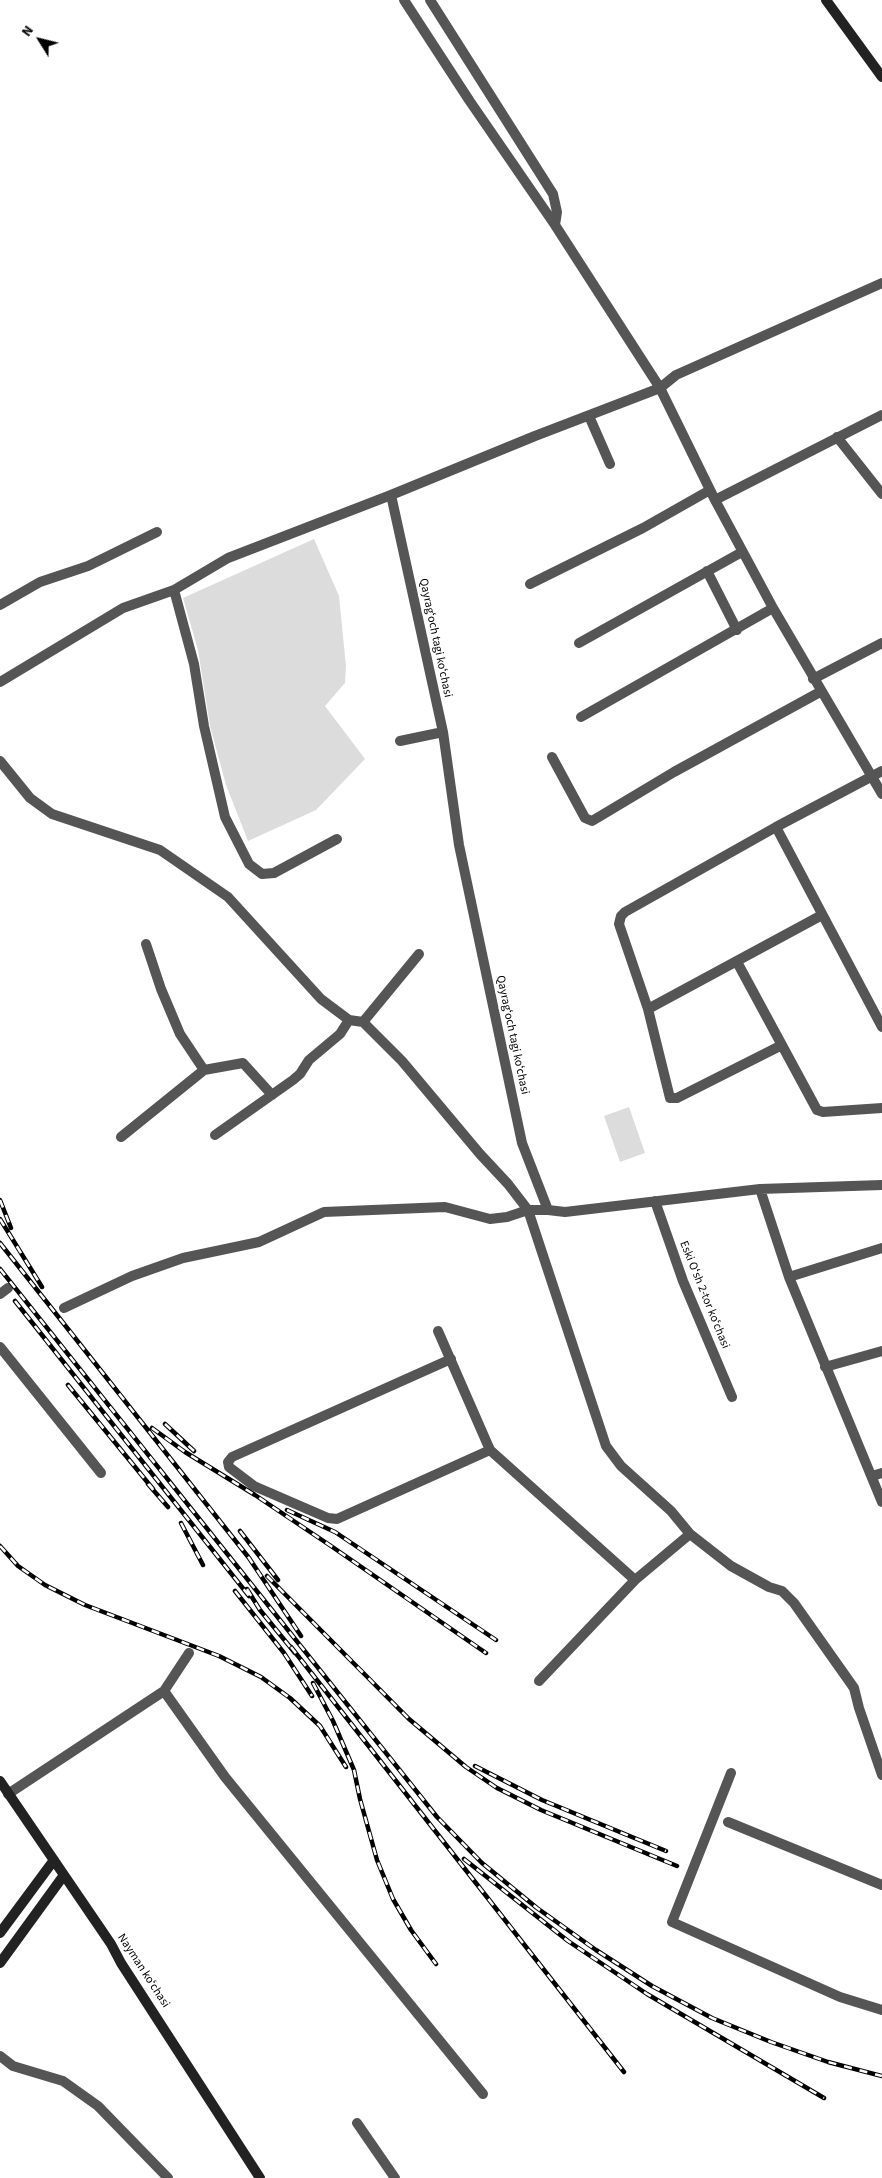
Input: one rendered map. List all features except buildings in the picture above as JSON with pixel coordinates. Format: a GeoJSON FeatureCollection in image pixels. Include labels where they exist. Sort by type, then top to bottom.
{"type":"FeatureCollection","features":[{"type":"Feature","properties":{"kind":"main road"},"geometry":{"type":"LineString","coordinates":[[826,0],[882,77]]}},
{"type":"Feature","properties":{"kind":"main road","name":"Nayman koʻchasi"},"geometry":{"type":"LineString","coordinates":[[0,1781],[111,1944],[121,1963],[166,2029],[260,2178]]}},
{"type":"Feature","properties":{"kind":"main road"},"geometry":{"type":"LineString","coordinates":[[0,1933],[54,1860]]}},
{"type":"Feature","properties":{"kind":"main road"},"geometry":{"type":"LineString","coordinates":[[0,1963],[64,1875]]}},
{"type":"Feature","properties":{"kind":"street"},"geometry":{"type":"LineString","coordinates":[[404,0],[469,100],[555,225],[660,388],[742,552],[820,692],[882,794]]}},
{"type":"Feature","properties":{"kind":"street"},"geometry":{"type":"LineString","coordinates":[[430,0],[553,194],[557,212],[555,225]]}},
{"type":"Feature","properties":{"kind":"street"},"geometry":{"type":"LineString","coordinates":[[0,682],[123,608],[174,590],[228,558],[660,388],[676,375],[882,283]]}},
{"type":"Feature","properties":{"kind":"street"},"geometry":{"type":"LineString","coordinates":[[715,500],[882,415]]}},
{"type":"Feature","properties":{"kind":"street"},"geometry":{"type":"LineString","coordinates":[[590,416],[610,464]]}},
{"type":"Feature","properties":{"kind":"street"},"geometry":{"type":"LineString","coordinates":[[837,437],[882,494]]}},
{"type":"Feature","properties":{"kind":"street"},"geometry":{"type":"LineString","coordinates":[[530,584],[643,528],[710,490]]}},
{"type":"Feature","properties":{"kind":"street","name":"Qayragʻoch tagi koʻchasi"},"geometry":{"type":"LineString","coordinates":[[391,495],[443,732],[459,845],[522,1143],[548,1210]]}},
{"type":"Feature","properties":{"kind":"street"},"geometry":{"type":"LineString","coordinates":[[0,605],[40,582],[88,566],[157,532]]}},
{"type":"Feature","properties":{"kind":"street"},"geometry":{"type":"LineString","coordinates":[[579,643],[742,552]]}},
{"type":"Feature","properties":{"kind":"street"},"geometry":{"type":"LineString","coordinates":[[707,571],[737,630]]}},
{"type":"Feature","properties":{"kind":"street"},"geometry":{"type":"LineString","coordinates":[[174,590],[194,664],[204,726],[225,817],[249,864],[262,874],[274,873],[337,838]]}},
{"type":"Feature","properties":{"kind":"street"},"geometry":{"type":"LineString","coordinates":[[581,717],[773,608]]}},
{"type":"Feature","properties":{"kind":"street"},"geometry":{"type":"LineString","coordinates":[[813,679],[882,643]]}},
{"type":"Feature","properties":{"kind":"street"},"geometry":{"type":"LineString","coordinates":[[552,757],[585,818],[592,820],[674,772],[820,692]]}},
{"type":"Feature","properties":{"kind":"street"},"geometry":{"type":"LineString","coordinates":[[400,741],[443,732]]}},
{"type":"Feature","properties":{"kind":"street"},"geometry":{"type":"LineString","coordinates":[[0,761],[30,798],[52,814],[160,850],[228,897],[321,999],[349,1020],[363,1022],[402,1061],[480,1154],[508,1184],[528,1210],[606,1446],[621,1466],[671,1511],[690,1534],[731,1566],[768,1587],[782,1592],[794,1603],[854,1688],[882,1775]]}},
{"type":"Feature","properties":{"kind":"street"},"geometry":{"type":"LineString","coordinates":[[782,1045],[677,1098],[670,1098],[648,1009],[619,924],[621,916],[776,827],[882,771]]}},
{"type":"Feature","properties":{"kind":"street"},"geometry":{"type":"LineString","coordinates":[[776,827],[882,1027]]}},
{"type":"Feature","properties":{"kind":"street"},"geometry":{"type":"LineString","coordinates":[[648,1009],[822,915]]}},
{"type":"Feature","properties":{"kind":"street"},"geometry":{"type":"LineString","coordinates":[[146,944],[161,989],[180,1034],[204,1070]]}},
{"type":"Feature","properties":{"kind":"street"},"geometry":{"type":"LineString","coordinates":[[363,1022],[419,954]]}},
{"type":"Feature","properties":{"kind":"street"},"geometry":{"type":"LineString","coordinates":[[737,962],[817,1110],[822,1112],[882,1108]]}},
{"type":"Feature","properties":{"kind":"street"},"geometry":{"type":"LineString","coordinates":[[215,1135],[300,1074],[309,1060],[340,1034],[349,1020]]}},
{"type":"Feature","properties":{"kind":"street"},"geometry":{"type":"LineString","coordinates":[[121,1137],[204,1070],[243,1063],[272,1095]]}},
{"type":"Feature","properties":{"kind":"street"},"geometry":{"type":"LineString","coordinates":[[64,1308],[132,1276],[183,1258],[260,1242],[324,1212],[445,1207],[490,1219],[507,1217],[528,1210],[565,1212],[760,1189],[882,1185]]}},
{"type":"Feature","properties":{"kind":"street"},"geometry":{"type":"LineString","coordinates":[[760,1189],[789,1277],[825,1367],[877,1475],[882,1502]]}},
{"type":"Feature","properties":{"kind":"street","name":"Eski Oʻsh 2-tor koʻchasi"},"geometry":{"type":"LineString","coordinates":[[655,1201],[682,1281],[732,1397]]}},
{"type":"Feature","properties":{"kind":"street"},"geometry":{"type":"LineString","coordinates":[[789,1277],[882,1248]]}},
{"type":"Feature","properties":{"kind":"street"},"geometry":{"type":"LineString","coordinates":[[438,1331],[490,1450],[635,1580]]}},
{"type":"Feature","properties":{"kind":"street"},"geometry":{"type":"LineString","coordinates":[[0,1347],[101,1473]]}},
{"type":"Feature","properties":{"kind":"street"},"geometry":{"type":"LineString","coordinates":[[825,1367],[882,1351]]}},
{"type":"Feature","properties":{"kind":"street"},"geometry":{"type":"LineString","coordinates":[[451,1359],[232,1457],[228,1462],[229,1467],[254,1486],[328,1518],[337,1519],[490,1450]]}},
{"type":"Feature","properties":{"kind":"street"},"geometry":{"type":"LineString","coordinates":[[539,1681],[635,1580],[690,1534]]}},
{"type":"Feature","properties":{"kind":"street"},"geometry":{"type":"LineString","coordinates":[[8,1794],[164,1691],[180,1664],[190,1653]]}},
{"type":"Feature","properties":{"kind":"street"},"geometry":{"type":"LineString","coordinates":[[164,1691],[225,1777],[483,2094]]}},
{"type":"Feature","properties":{"kind":"street"},"geometry":{"type":"LineString","coordinates":[[731,1773],[672,1922],[840,1996],[882,2010]]}},
{"type":"Feature","properties":{"kind":"street"},"geometry":{"type":"LineString","coordinates":[[728,1822],[882,1885]]}},
{"type":"Feature","properties":{"kind":"street"},"geometry":{"type":"LineString","coordinates":[[0,2056],[13,2066],[63,2081],[98,2106],[168,2178]]}},
{"type":"Feature","properties":{"kind":"street"},"geometry":{"type":"LineString","coordinates":[[357,2123],[395,2178]]}},
{"type":"Feature","properties":{"kind":"shaded area"},"geometry":{"type":"Polygon","coordinates":[[[314,539],[339,596],[346,666],[345,683],[325,706],[365,759],[316,810],[248,841],[226,785],[210,726],[198,650],[183,598],[314,539]]]}},
{"type":"Feature","properties":{"kind":"shaded area"},"geometry":{"type":"Polygon","coordinates":[[[629,1107],[645,1153],[620,1162],[604,1116],[629,1107]]]}},
{"type":"Feature","properties":{"kind":"railway"},"geometry":{"type":"LineString","coordinates":[[0,1200],[11,1228]]}},
{"type":"Feature","properties":{"kind":"railway"},"geometry":{"type":"LineString","coordinates":[[0,1219],[42,1287]]}},
{"type":"Feature","properties":{"kind":"railway"},"geometry":{"type":"LineString","coordinates":[[0,1243],[249,1558],[301,1636]]}},
{"type":"Feature","properties":{"kind":"railway"},"geometry":{"type":"LineString","coordinates":[[0,1269],[437,1817],[482,1863],[537,1908],[596,1950],[652,1986],[712,2018],[771,2042],[828,2062],[882,2076]]}},
{"type":"Feature","properties":{"kind":"railway"},"geometry":{"type":"LineString","coordinates":[[15,1301],[249,1596]]}},
{"type":"Feature","properties":{"kind":"railway"},"geometry":{"type":"LineString","coordinates":[[68,1385],[153,1489]]}},
{"type":"Feature","properties":{"kind":"railway"},"geometry":{"type":"LineString","coordinates":[[165,1424],[194,1451]]}},
{"type":"Feature","properties":{"kind":"railway"},"geometry":{"type":"LineString","coordinates":[[152,1428],[185,1452],[255,1495],[331,1546],[486,1653]]}},
{"type":"Feature","properties":{"kind":"railway"},"geometry":{"type":"LineString","coordinates":[[148,1484],[168,1507]]}},
{"type":"Feature","properties":{"kind":"railway"},"geometry":{"type":"LineString","coordinates":[[287,1510],[335,1532],[496,1640]]}},
{"type":"Feature","properties":{"kind":"railway"},"geometry":{"type":"LineString","coordinates":[[181,1523],[203,1565]]}},
{"type":"Feature","properties":{"kind":"railway"},"geometry":{"type":"LineString","coordinates":[[240,1531],[278,1580]]}},
{"type":"Feature","properties":{"kind":"railway"},"geometry":{"type":"LineString","coordinates":[[0,1546],[18,1566],[45,1585],[85,1605],[219,1656],[261,1677],[290,1698],[320,1726],[346,1767]]}},
{"type":"Feature","properties":{"kind":"railway"},"geometry":{"type":"LineString","coordinates":[[267,1576],[409,1719],[466,1767],[497,1788],[541,1810],[677,1866]]}},
{"type":"Feature","properties":{"kind":"railway"},"geometry":{"type":"LineString","coordinates":[[247,1589],[260,1610],[295,1653]]}},
{"type":"Feature","properties":{"kind":"railway"},"geometry":{"type":"LineString","coordinates":[[235,1591],[284,1653],[312,1696]]}},
{"type":"Feature","properties":{"kind":"railway"},"geometry":{"type":"LineString","coordinates":[[291,1647],[624,2072]]}},
{"type":"Feature","properties":{"kind":"railway"},"geometry":{"type":"LineString","coordinates":[[313,1683],[333,1721],[354,1770],[377,1860],[393,1899],[411,1930],[436,1964]]}},
{"type":"Feature","properties":{"kind":"railway"},"geometry":{"type":"LineString","coordinates":[[475,1766],[542,1800],[666,1851]]}},
{"type":"Feature","properties":{"kind":"railway"},"geometry":{"type":"LineString","coordinates":[[464,1859],[568,1941],[647,1994],[824,2098]]}}]}
